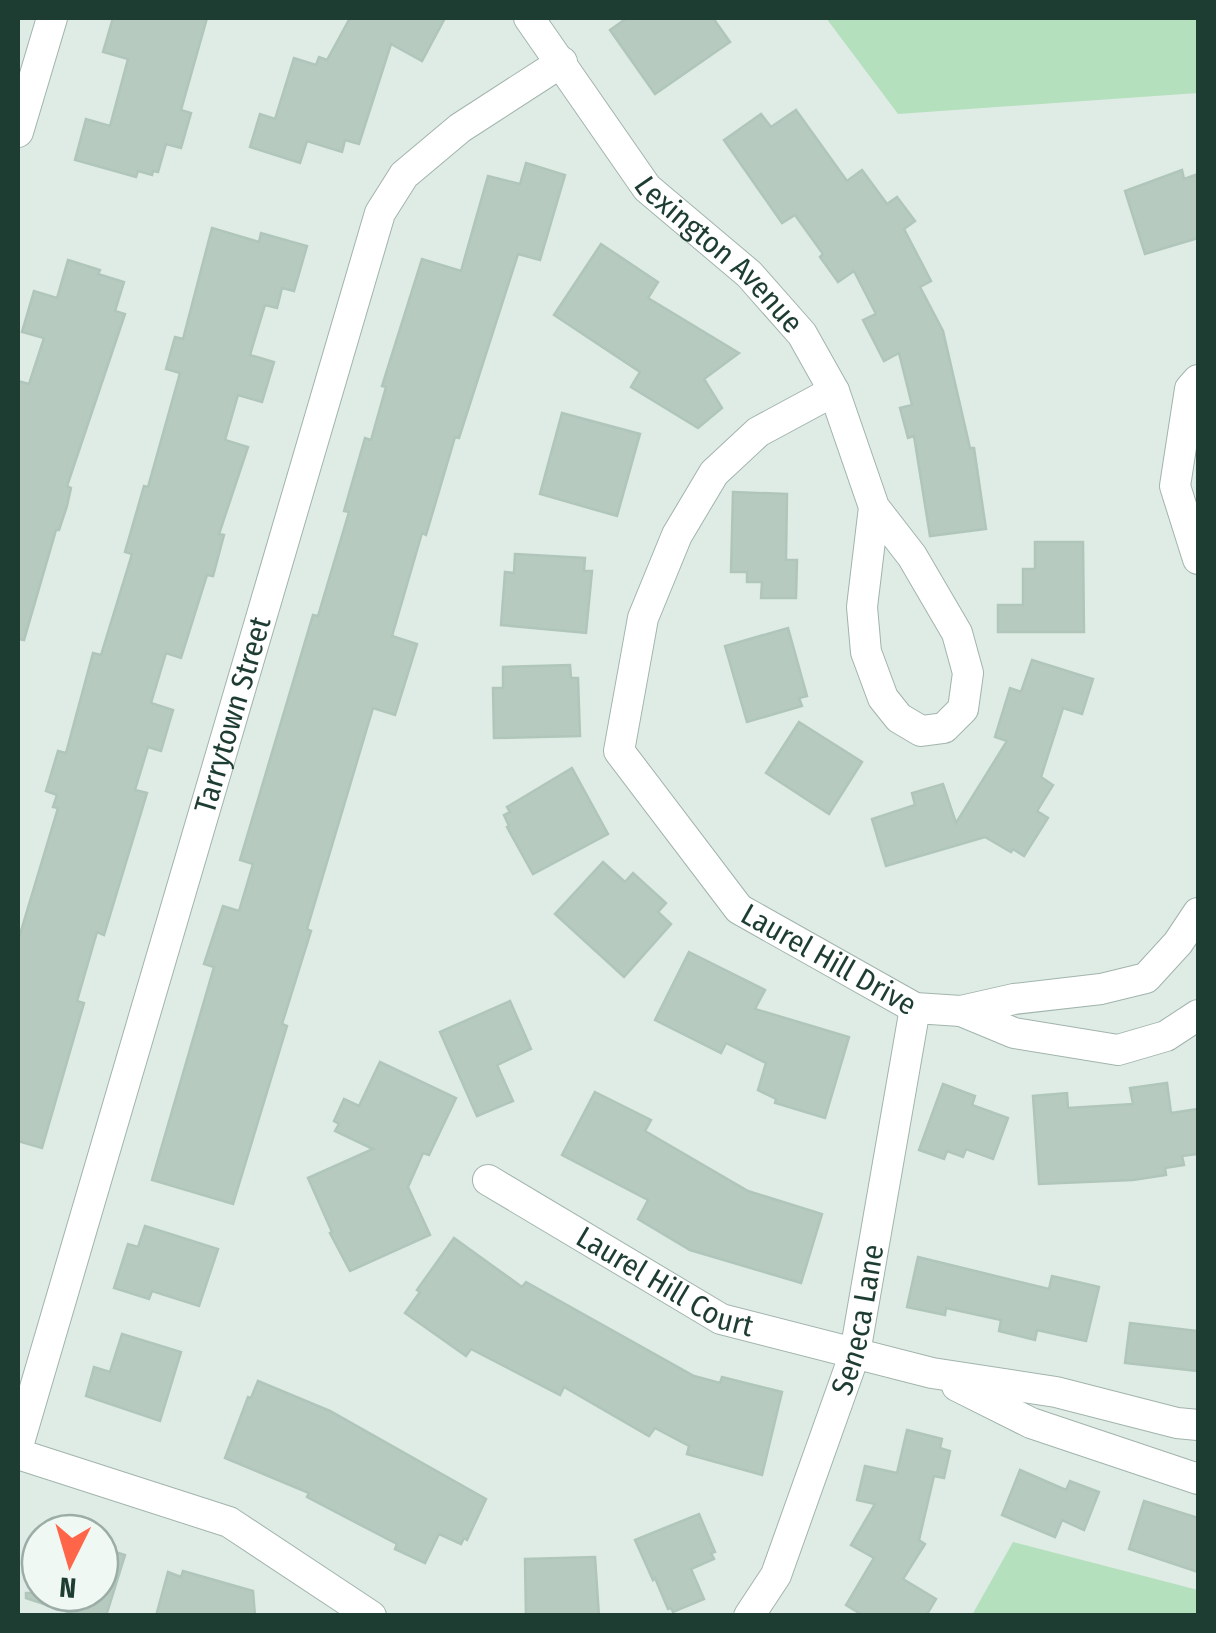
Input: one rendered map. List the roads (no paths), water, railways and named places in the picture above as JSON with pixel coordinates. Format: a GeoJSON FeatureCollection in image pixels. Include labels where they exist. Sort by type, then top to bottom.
{"type":"FeatureCollection","features":[{"type":"Feature","properties":{"kind":"street"},"geometry":{"type":"LineString","coordinates":[[18,132],[52,18]]}},
{"type":"Feature","properties":{"kind":"street","name":"Lexington Avenue"},"geometry":{"type":"LineString","coordinates":[[529,18],[647,188],[748,274],[802,334],[834,391],[874,507],[912,556],[957,634],[968,673],[963,709],[944,728],[922,731],[899,718],[883,698],[866,652],[862,606],[874,507]]}},
{"type":"Feature","properties":{"kind":"street","name":"Tarrytown Street"},"geometry":{"type":"LineString","coordinates":[[18,1446],[380,213],[404,175],[460,128],[562,62]]}},
{"type":"Feature","properties":{"kind":"street"},"geometry":{"type":"LineString","coordinates":[[1198,380],[1190,390],[1175,486],[1198,559]]}},
{"type":"Feature","properties":{"kind":"street","name":"Laurel Hill Drive"},"geometry":{"type":"LineString","coordinates":[[834,391],[758,432],[714,473],[677,535],[644,618],[619,751],[739,909],[915,1008],[961,1012],[1014,1033],[1118,1050],[1166,1036],[1198,1015]]}},
{"type":"Feature","properties":{"kind":"street","name":"Laurel Hill Drive"},"geometry":{"type":"LineString","coordinates":[[961,1012],[1014,998],[1102,988],[1146,978],[1178,943],[1198,913]]}},
{"type":"Feature","properties":{"kind":"street","name":"Seneca Lane"},"geometry":{"type":"LineString","coordinates":[[749,1616],[776,1576],[855,1353],[915,1008]]}},
{"type":"Feature","properties":{"kind":"street","name":"Laurel Hill Court"},"geometry":{"type":"LineString","coordinates":[[488,1180],[721,1319],[855,1353]]}},
{"type":"Feature","properties":{"kind":"street"},"geometry":{"type":"LineString","coordinates":[[855,1353],[932,1374],[1056,1392],[1198,1425]]}},
{"type":"Feature","properties":{"kind":"street"},"geometry":{"type":"LineString","coordinates":[[932,1374],[1031,1423],[1198,1479]]}},
{"type":"Feature","properties":{"kind":"street"},"geometry":{"type":"LineString","coordinates":[[18,1454],[228,1522],[371,1616]]}}]}
